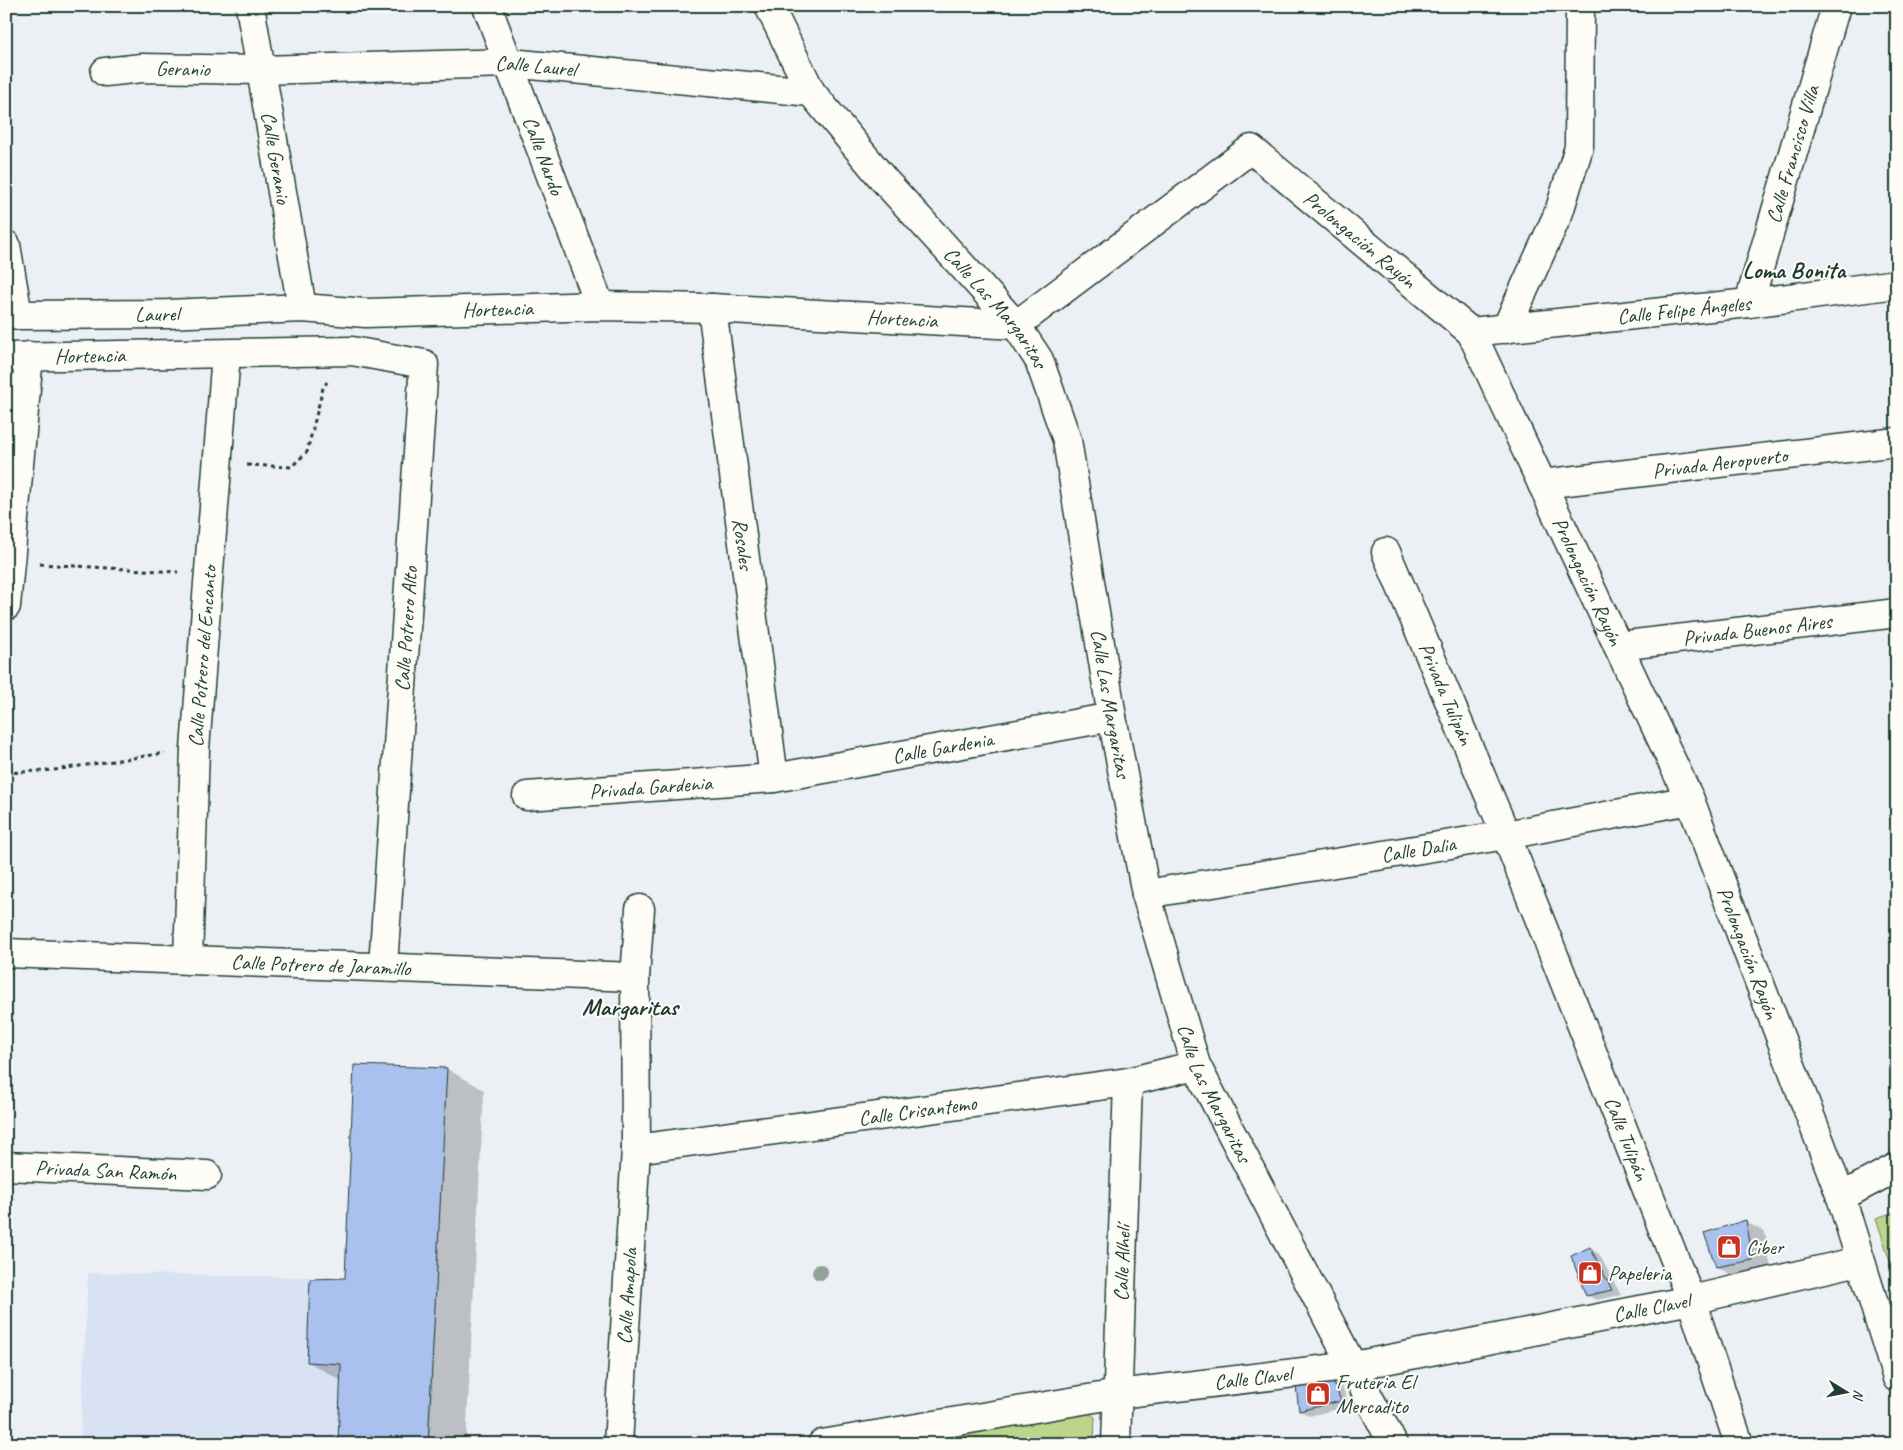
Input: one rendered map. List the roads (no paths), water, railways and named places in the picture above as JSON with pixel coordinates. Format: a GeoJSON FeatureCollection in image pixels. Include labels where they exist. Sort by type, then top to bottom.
{"type":"FeatureCollection","features":[{"type":"Feature","properties":{"kind":"street","name":"Calle Geranio"},"geometry":{"type":"LineString","coordinates":[[250,6],[302,308]]}},
{"type":"Feature","properties":{"kind":"street","name":"Calle Nardo"},"geometry":{"type":"LineString","coordinates":[[487,6],[600,306]]}},
{"type":"Feature","properties":{"kind":"street","name":"Calle Las Margaritas"},"geometry":{"type":"LineString","coordinates":[[769,6],[811,92],[884,180],[1016,325],[1039,360],[1067,440],[1112,717],[1146,894],[1196,1065],[1394,1444]]}},
{"type":"Feature","properties":{"kind":"street"},"geometry":{"type":"LineString","coordinates":[[1506,329],[1559,212],[1579,147],[1580,6]]}},
{"type":"Feature","properties":{"kind":"street","name":"Calle Francisco Villa"},"geometry":{"type":"LineString","coordinates":[[1749,303],[1836,6]]}},
{"type":"Feature","properties":{"kind":"street","name":"Calle Laurel"},"geometry":{"type":"LineString","coordinates":[[260,70],[510,63],[811,92]]}},
{"type":"Feature","properties":{"kind":"street","name":"Geranio"},"geometry":{"type":"LineString","coordinates":[[105,72],[142,68],[260,70]]}},
{"type":"Feature","properties":{"kind":"street","name":"Prolongación Rayón"},"geometry":{"type":"LineString","coordinates":[[1016,325],[1251,149],[1471,332],[1690,800],[1840,1197],[1858,1261],[1897,1378]]}},
{"type":"Feature","properties":{"kind":"street","name":"Laurel"},"geometry":{"type":"LineString","coordinates":[[6,245],[18,315],[168,314],[302,308],[366,313]]}},
{"type":"Feature","properties":{"kind":"street","name":"Calle Felipe Ángeles"},"geometry":{"type":"LineString","coordinates":[[1471,332],[1749,303],[1897,284]]}},
{"type":"Feature","properties":{"kind":"street","name":"Hortencia"},"geometry":{"type":"LineString","coordinates":[[366,313],[600,306],[712,308],[1016,325]]}},
{"type":"Feature","properties":{"kind":"street","name":"Rosales"},"geometry":{"type":"LineString","coordinates":[[712,308],[774,778]]}},
{"type":"Feature","properties":{"kind":"street"},"geometry":{"type":"LineString","coordinates":[[352,351],[366,313]]}},
{"type":"Feature","properties":{"kind":"street","name":"Hortencia"},"geometry":{"type":"LineString","coordinates":[[18,356],[352,351]]}},
{"type":"Feature","properties":{"kind":"street","name":"Calle Potrero Alto"},"geometry":{"type":"LineString","coordinates":[[352,351],[424,364],[383,966]]}},
{"type":"Feature","properties":{"kind":"street","name":"Calle Potrero del Encanto"},"geometry":{"type":"LineString","coordinates":[[188,960],[195,749],[226,354]]}},
{"type":"Feature","properties":{"kind":"street"},"geometry":{"type":"LineString","coordinates":[[6,606],[10,562],[18,356]]}},
{"type":"Feature","properties":{"kind":"street","name":"Privada Aeropuerto"},"geometry":{"type":"LineString","coordinates":[[1542,484],[1897,442]]}},
{"type":"Feature","properties":{"kind":"street","name":"Privada Tulipán"},"geometry":{"type":"LineString","coordinates":[[1386,552],[1506,835]]}},
{"type":"Feature","properties":{"kind":"street","name":"Privada Buenos Aires"},"geometry":{"type":"LineString","coordinates":[[1618,646],[1897,613]]}},
{"type":"Feature","properties":{"kind":"street","name":"Calle Gardenia"},"geometry":{"type":"LineString","coordinates":[[774,778],[1112,717]]}},
{"type":"Feature","properties":{"kind":"street","name":"Privada Gardenia"},"geometry":{"type":"LineString","coordinates":[[527,796],[774,778]]}},
{"type":"Feature","properties":{"kind":"street","name":"Calle Dalia"},"geometry":{"type":"LineString","coordinates":[[1146,894],[1506,835],[1690,800]]}},
{"type":"Feature","properties":{"kind":"street","name":"Calle Tulipán"},"geometry":{"type":"LineString","coordinates":[[1506,835],[1691,1300],[1739,1444]]}},
{"type":"Feature","properties":{"kind":"street","name":"Calle Amapola"},"geometry":{"type":"LineString","coordinates":[[618,1444],[636,1149],[635,977],[640,909]]}},
{"type":"Feature","properties":{"kind":"street","name":"Calle Potrero de Jaramillo"},"geometry":{"type":"LineString","coordinates":[[6,954],[383,966],[635,977]]}},
{"type":"Feature","properties":{"kind":"street","name":"Calle Crisantemo"},"geometry":{"type":"LineString","coordinates":[[636,1149],[1128,1082],[1196,1065]]}},
{"type":"Feature","properties":{"kind":"street","name":"Calle Alhelí"},"geometry":{"type":"LineString","coordinates":[[1116,1444],[1128,1082]]}},
{"type":"Feature","properties":{"kind":"street","name":"Privada San Ramón"},"geometry":{"type":"LineString","coordinates":[[6,1166],[207,1175]]}},
{"type":"Feature","properties":{"kind":"street"},"geometry":{"type":"LineString","coordinates":[[1840,1197],[1897,1167]]}},
{"type":"Feature","properties":{"kind":"street","name":"Calle Clavel"},"geometry":{"type":"LineString","coordinates":[[822,1444],[1118,1394],[1354,1366],[1691,1300],[1858,1261]]}},
{"type":"Feature","properties":{"kind":"place","name":"Ciber"},"geometry":{"type":"Point","coordinates":[1729,1247]}},
{"type":"Feature","properties":{"kind":"place","name":"Papeleria"},"geometry":{"type":"Point","coordinates":[1590,1273]}},
{"type":"Feature","properties":{"kind":"place","name":"Fruteria El Mercadito"},"geometry":{"type":"Point","coordinates":[1318,1394]}},
{"type":"Feature","properties":{"kind":"district","name":"Loma Bonita"},"geometry":{"type":"Point","coordinates":[1794,270]}},
{"type":"Feature","properties":{"kind":"district","name":"Margaritas"},"geometry":{"type":"Point","coordinates":[630,1007]}}]}
